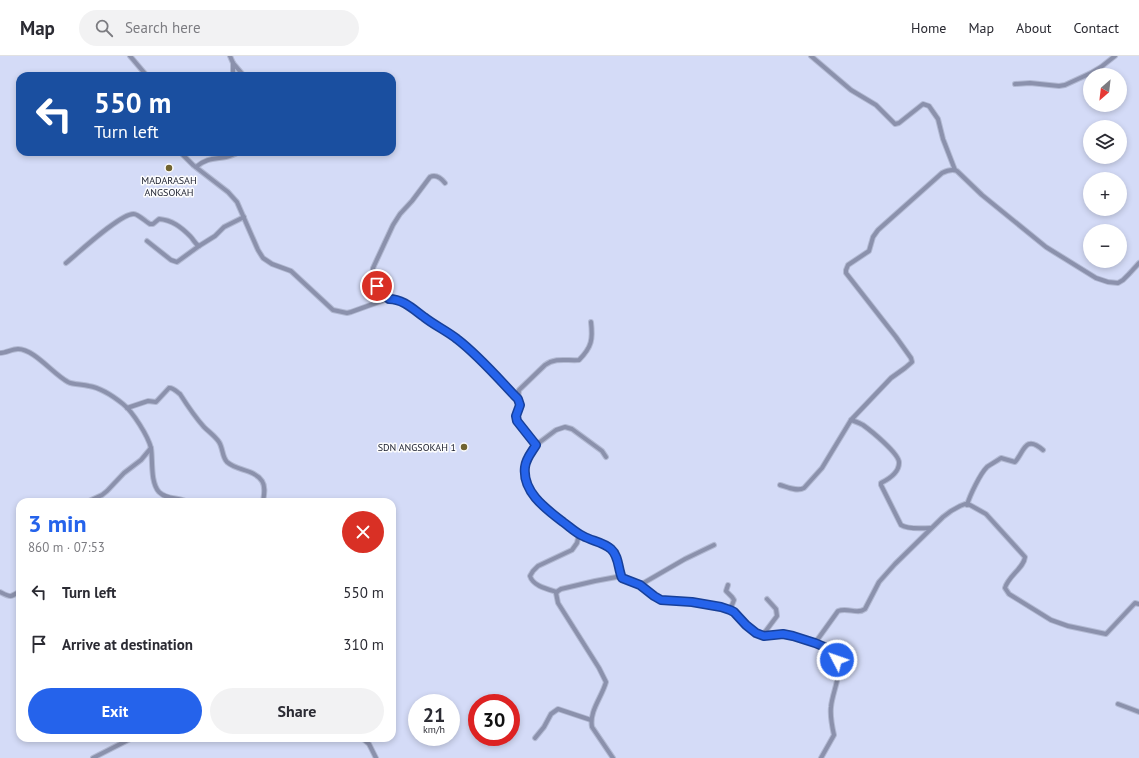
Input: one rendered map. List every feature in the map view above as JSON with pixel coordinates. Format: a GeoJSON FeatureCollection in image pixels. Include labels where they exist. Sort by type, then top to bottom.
{"type":"FeatureCollection","features":[{"type":"Feature","properties":{"kind":"street"},"geometry":{"type":"LineString","coordinates":[[130,56],[144,72]]}},
{"type":"Feature","properties":{"kind":"street"},"geometry":{"type":"LineString","coordinates":[[230,56],[233,63],[241,72]]}},
{"type":"Feature","properties":{"kind":"street"},"geometry":{"type":"LineString","coordinates":[[810,56],[851,90],[876,105],[895,124],[899,123],[923,104],[929,106],[938,119],[956,170],[982,195],[1046,247],[1096,278],[1108,282],[1118,283],[1123,280],[1139,263]]}},
{"type":"Feature","properties":{"kind":"street"},"geometry":{"type":"LineString","coordinates":[[1015,84],[1059,86],[1091,73],[1115,56]]}},
{"type":"Feature","properties":{"kind":"street"},"geometry":{"type":"LineString","coordinates":[[233,63],[233,72]]}},
{"type":"Feature","properties":{"kind":"street"},"geometry":{"type":"LineString","coordinates":[[184,156],[228,192],[237,202],[259,253],[263,258],[275,265],[291,271],[333,310],[347,313],[354,312],[389,299],[398,300],[458,339],[495,375],[518,401]]}},
{"type":"Feature","properties":{"kind":"street"},"geometry":{"type":"LineString","coordinates":[[196,167],[200,163],[210,159],[229,156]]}},
{"type":"Feature","properties":{"kind":"street"},"geometry":{"type":"LineString","coordinates":[[780,485],[802,490],[822,468],[851,420],[891,378],[912,362],[911,358],[896,337],[846,273],[846,267],[869,251],[873,236],[878,230],[942,173],[956,170]]}},
{"type":"Feature","properties":{"kind":"street"},"geometry":{"type":"LineString","coordinates":[[389,299],[375,282],[372,273],[391,230],[400,214],[430,177],[436,176],[441,178],[445,183]]}},
{"type":"Feature","properties":{"kind":"street"},"geometry":{"type":"LineString","coordinates":[[66,263],[118,220],[134,214],[150,224],[153,224],[160,219],[176,224],[199,246]]}},
{"type":"Feature","properties":{"kind":"street"},"geometry":{"type":"LineString","coordinates":[[147,241],[171,260],[177,262],[215,236],[224,227],[244,217]]}},
{"type":"Feature","properties":{"kind":"street"},"geometry":{"type":"LineString","coordinates":[[1135,268],[1139,271]]}},
{"type":"Feature","properties":{"kind":"street"},"geometry":{"type":"LineString","coordinates":[[536,445],[517,421],[516,416],[520,405],[518,401],[519,390],[549,362],[559,360],[579,360],[584,356],[592,341],[591,322]]}},
{"type":"Feature","properties":{"kind":"street"},"geometry":{"type":"LineString","coordinates":[[0,353],[18,349],[24,350],[36,357],[70,383],[93,387],[106,392],[127,408],[144,432],[151,448],[152,470],[158,490],[170,498]]}},
{"type":"Feature","properties":{"kind":"street"},"geometry":{"type":"LineString","coordinates":[[127,408],[148,401],[156,402],[167,389],[172,388],[180,394],[202,425],[215,437],[227,462],[252,473],[261,480],[264,487],[263,498]]}},
{"type":"Feature","properties":{"kind":"street"},"geometry":{"type":"LineString","coordinates":[[851,420],[862,425],[874,434],[891,449],[900,460],[900,464],[894,474],[881,485],[901,525],[908,528],[932,528]]}},
{"type":"Feature","properties":{"kind":"street"},"geometry":{"type":"LineString","coordinates":[[606,457],[602,451],[572,429],[565,427],[556,430],[536,445],[526,464],[526,481],[542,506],[579,534],[602,544],[613,551],[624,579],[640,585],[661,600],[692,602],[721,607],[736,614],[751,630],[762,636],[787,634],[827,648],[834,654],[839,666],[831,709],[834,735],[821,758]]}},
{"type":"Feature","properties":{"kind":"street"},"geometry":{"type":"LineString","coordinates":[[967,505],[974,487],[986,468],[1001,458],[1015,462],[1021,451],[1029,444],[1037,445],[1043,450]]}},
{"type":"Feature","properties":{"kind":"street"},"geometry":{"type":"LineString","coordinates":[[96,498],[102,495],[124,473],[141,460],[151,448]]}},
{"type":"Feature","properties":{"kind":"street"},"geometry":{"type":"LineString","coordinates":[[815,643],[838,611],[846,609],[856,612],[865,609],[879,582],[895,564],[951,511],[960,506],[967,505],[990,517],[1025,557],[1022,565],[1006,582],[1005,588],[1008,594],[1051,620],[1068,626],[1106,634],[1135,603],[1139,604]]}},
{"type":"Feature","properties":{"kind":"street"},"geometry":{"type":"LineString","coordinates":[[557,592],[541,587],[531,579],[530,576],[538,566],[572,550],[577,543],[579,534]]}},
{"type":"Feature","properties":{"kind":"street"},"geometry":{"type":"LineString","coordinates":[[640,585],[685,559],[714,545]]}},
{"type":"Feature","properties":{"kind":"street"},"geometry":{"type":"LineString","coordinates":[[557,592],[561,589],[622,576]]}},
{"type":"Feature","properties":{"kind":"street"},"geometry":{"type":"LineString","coordinates":[[728,585],[726,591],[734,600],[730,610]]}},
{"type":"Feature","properties":{"kind":"street"},"geometry":{"type":"LineString","coordinates":[[0,592],[8,596],[16,594]]}},
{"type":"Feature","properties":{"kind":"street"},"geometry":{"type":"LineString","coordinates":[[557,592],[556,596],[558,603],[599,668],[606,682],[591,720],[592,727],[613,758]]}},
{"type":"Feature","properties":{"kind":"street"},"geometry":{"type":"LineString","coordinates":[[762,636],[777,616],[776,609],[767,599]]}},
{"type":"Feature","properties":{"kind":"street"},"geometry":{"type":"LineString","coordinates":[[1118,704],[1139,712]]}},
{"type":"Feature","properties":{"kind":"street"},"geometry":{"type":"LineString","coordinates":[[535,738],[551,714],[557,710],[591,720]]}},
{"type":"Feature","properties":{"kind":"street"},"geometry":{"type":"LineString","coordinates":[[94,758],[124,742]]}},
{"type":"Feature","properties":{"kind":"street"},"geometry":{"type":"LineString","coordinates":[[367,742],[370,744],[376,758]]}},
{"type":"Feature","properties":{"kind":"place","name":"MADARASAH ANGSOKAH"},"geometry":{"type":"Point","coordinates":[169,168]}},
{"type":"Feature","properties":{"kind":"place","name":"SDN ANGSOKAH 1"},"geometry":{"type":"Point","coordinates":[464,447]}},
{"type":"Feature","properties":{"kind":"route"},"geometry":{"type":"LineString","coordinates":[[377,286],[389,299],[402,301],[458,339],[518,399],[520,405],[516,416],[517,421],[536,444],[525,466],[525,479],[533,494],[542,506],[577,533],[611,549],[619,565],[622,578],[634,584],[640,585],[661,600],[692,602],[730,610],[734,612],[746,625],[762,636],[783,634],[815,643],[827,648],[834,654],[837,660]]}}]}
